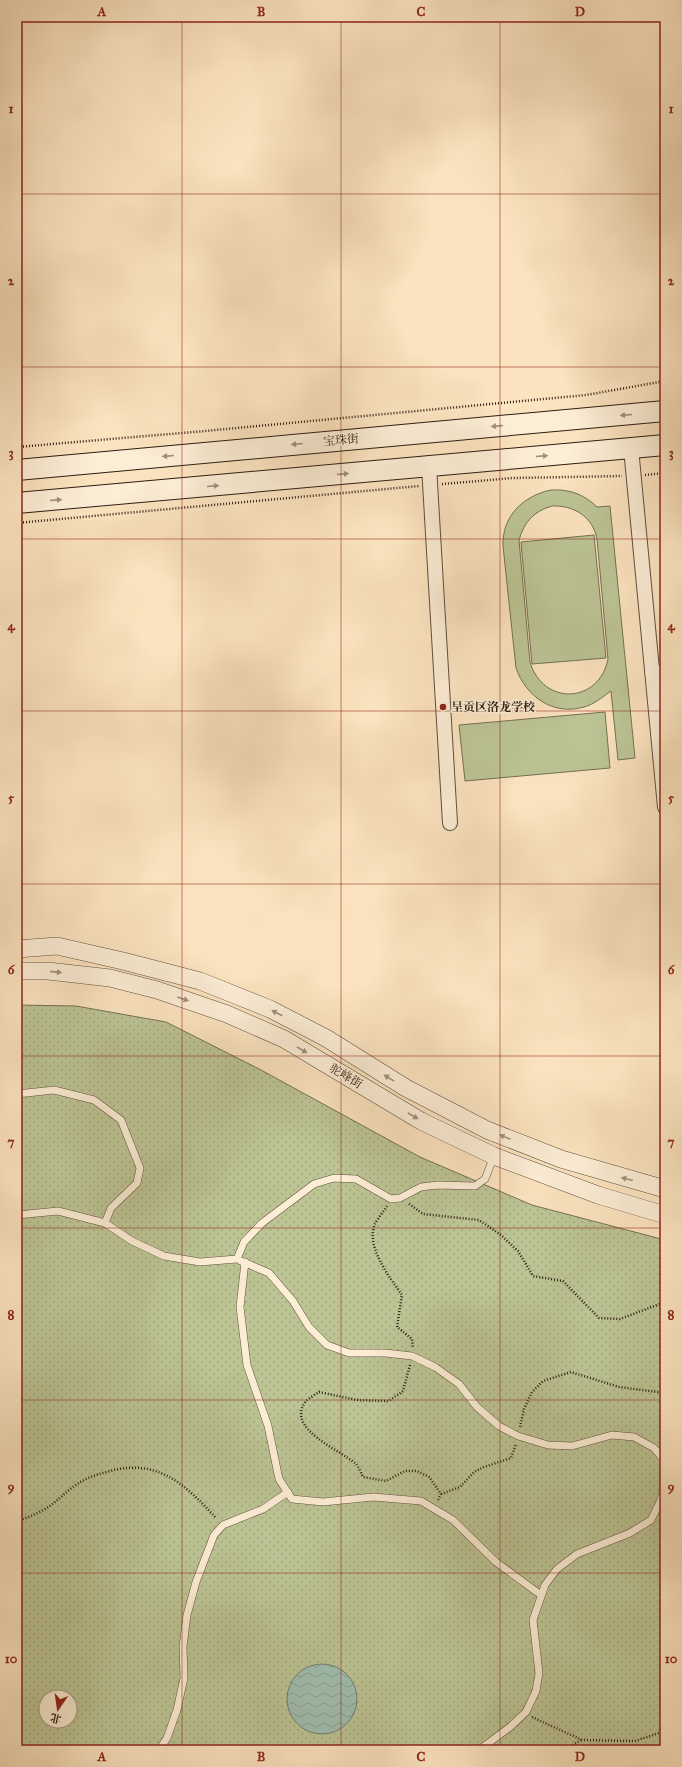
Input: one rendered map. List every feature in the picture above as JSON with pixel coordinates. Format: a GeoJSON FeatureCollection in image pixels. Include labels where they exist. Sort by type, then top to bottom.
{"type":"FeatureCollection","features":[{"type":"Feature","properties":{"kind":"main road","name":"宝珠街"},"geometry":{"type":"LineString","coordinates":[[17,470],[665,411]]}},
{"type":"Feature","properties":{"kind":"main road"},"geometry":{"type":"LineString","coordinates":[[17,503],[430,476],[631,448],[665,445]]}},
{"type":"Feature","properties":{"kind":"street"},"geometry":{"type":"LineString","coordinates":[[631,448],[659,672],[665,807]]}},
{"type":"Feature","properties":{"kind":"street"},"geometry":{"type":"LineString","coordinates":[[430,476],[450,824]]}},
{"type":"Feature","properties":{"kind":"street","name":"驼峰街"},"geometry":{"type":"LineString","coordinates":[[17,949],[57,946],[123,960],[200,981],[270,1009],[326,1038],[406,1088],[487,1130],[561,1159],[665,1189]]}},
{"type":"Feature","properties":{"kind":"street","name":"驼峰街"},"geometry":{"type":"LineString","coordinates":[[17,971],[48,971],[110,978],[157,990],[228,1014],[284,1039],[421,1121],[494,1156],[598,1196],[665,1215]]}},
{"type":"Feature","properties":{"kind":"lane"},"geometry":{"type":"LineString","coordinates":[[17,1094],[54,1090],[94,1100],[121,1120],[140,1168],[137,1183],[111,1208],[105,1223]]}},
{"type":"Feature","properties":{"kind":"lane"},"geometry":{"type":"LineString","coordinates":[[237,1259],[244,1242],[262,1223],[314,1184],[334,1178],[356,1179],[391,1199],[400,1198],[421,1187],[438,1185],[475,1186],[485,1179],[494,1156]]}},
{"type":"Feature","properties":{"kind":"lane"},"geometry":{"type":"LineString","coordinates":[[17,1215],[58,1211],[105,1223],[132,1241],[164,1256],[200,1262],[237,1259],[245,1262],[269,1273],[293,1302],[309,1327],[327,1344],[349,1353],[385,1353],[412,1356],[435,1367],[459,1384],[482,1412],[499,1426],[518,1436],[548,1445],[572,1446],[612,1435],[634,1437],[654,1448],[664,1460],[665,1472]]}},
{"type":"Feature","properties":{"kind":"lane"},"geometry":{"type":"LineString","coordinates":[[245,1262],[240,1307],[247,1365],[268,1426],[279,1479],[292,1499],[323,1502],[373,1497],[421,1501],[453,1520],[496,1562],[541,1595]]}},
{"type":"Feature","properties":{"kind":"lane"},"geometry":{"type":"LineString","coordinates":[[479,1750],[510,1727],[526,1712],[536,1691],[539,1673],[533,1620],[545,1584],[557,1569],[577,1554],[630,1533],[651,1520],[661,1500],[665,1485]]}},
{"type":"Feature","properties":{"kind":"lane"},"geometry":{"type":"LineString","coordinates":[[159,1750],[167,1738],[177,1710],[184,1678],[183,1647],[187,1615],[194,1589],[214,1535],[223,1525],[263,1509],[288,1492]]}},
{"type":"Feature","properties":{"kind":"path"},"geometry":{"type":"LineString","coordinates":[[17,447],[206,431],[586,395],[665,381]]}},
{"type":"Feature","properties":{"kind":"path"},"geometry":{"type":"LineString","coordinates":[[17,523],[430,476],[601,478],[665,473]]}},
{"type":"Feature","properties":{"kind":"path"},"geometry":{"type":"LineString","coordinates":[[400,1198],[423,1214],[479,1220],[501,1235],[518,1251],[533,1276],[563,1281],[599,1318],[620,1319],[665,1302]]}},
{"type":"Feature","properties":{"kind":"path"},"geometry":{"type":"LineString","coordinates":[[391,1199],[374,1225],[373,1245],[385,1272],[402,1295],[397,1327],[412,1339],[413,1351],[403,1391],[389,1401],[357,1400],[319,1392],[306,1401],[302,1410],[302,1422],[312,1434],[357,1464],[363,1478],[386,1481],[405,1471],[417,1471],[429,1477],[441,1494]]}},
{"type":"Feature","properties":{"kind":"path"},"geometry":{"type":"LineString","coordinates":[[433,1508],[441,1494],[460,1487],[474,1472],[511,1458],[524,1409],[532,1392],[543,1381],[571,1372],[619,1387],[665,1393]]}},
{"type":"Feature","properties":{"kind":"path"},"geometry":{"type":"LineString","coordinates":[[17,1521],[36,1514],[54,1504],[78,1483],[98,1474],[126,1467],[145,1467],[161,1472],[176,1480],[223,1525]]}},
{"type":"Feature","properties":{"kind":"path"},"geometry":{"type":"LineString","coordinates":[[526,1712],[533,1718],[582,1740],[635,1741],[665,1731]]}},
{"type":"Feature","properties":{"kind":"path"},"geometry":{"type":"LineString","coordinates":[[565,1750],[582,1740]]}},
{"type":"Feature","properties":{"kind":"green space"},"geometry":{"type":"Polygon","coordinates":[[[551,490],[564,490],[576,493],[592,502],[597,507],[610,506],[635,758],[618,760],[611,691],[588,706],[573,709],[562,709],[542,702],[534,695],[527,688],[516,668],[503,546],[504,535],[506,525],[516,509],[523,502],[551,490]],[[552,506],[535,514],[527,523],[519,540],[530,662],[537,676],[546,686],[558,692],[570,694],[583,691],[594,685],[603,674],[608,659],[595,531],[587,519],[581,514],[575,510],[560,506],[552,506]]]}},
{"type":"Feature","properties":{"kind":"green space"},"geometry":{"type":"Polygon","coordinates":[[[594,535],[606,658],[532,664],[521,542],[594,535]]]}},
{"type":"Feature","properties":{"kind":"green space"},"geometry":{"type":"Polygon","coordinates":[[[605,712],[610,768],[465,781],[459,725],[605,712]]]}},
{"type":"Feature","properties":{"kind":"green space"},"geometry":{"type":"Polygon","coordinates":[[[17,1005],[76,1006],[166,1022],[261,1070],[420,1157],[532,1205],[665,1240],[665,1750],[17,1750],[17,1005]]]}},
{"type":"Feature","properties":{"kind":"water"},"geometry":{"type":"Polygon","coordinates":[[[322,1664],[335,1667],[347,1674],[354,1686],[357,1699],[354,1712],[347,1724],[335,1731],[322,1734],[309,1731],[297,1724],[290,1712],[287,1699],[290,1686],[297,1674],[309,1667],[322,1664]]]}},
{"type":"Feature","properties":{"kind":"place","name":"呈贡区洛龙学校"},"geometry":{"type":"Point","coordinates":[443,707]}}]}
